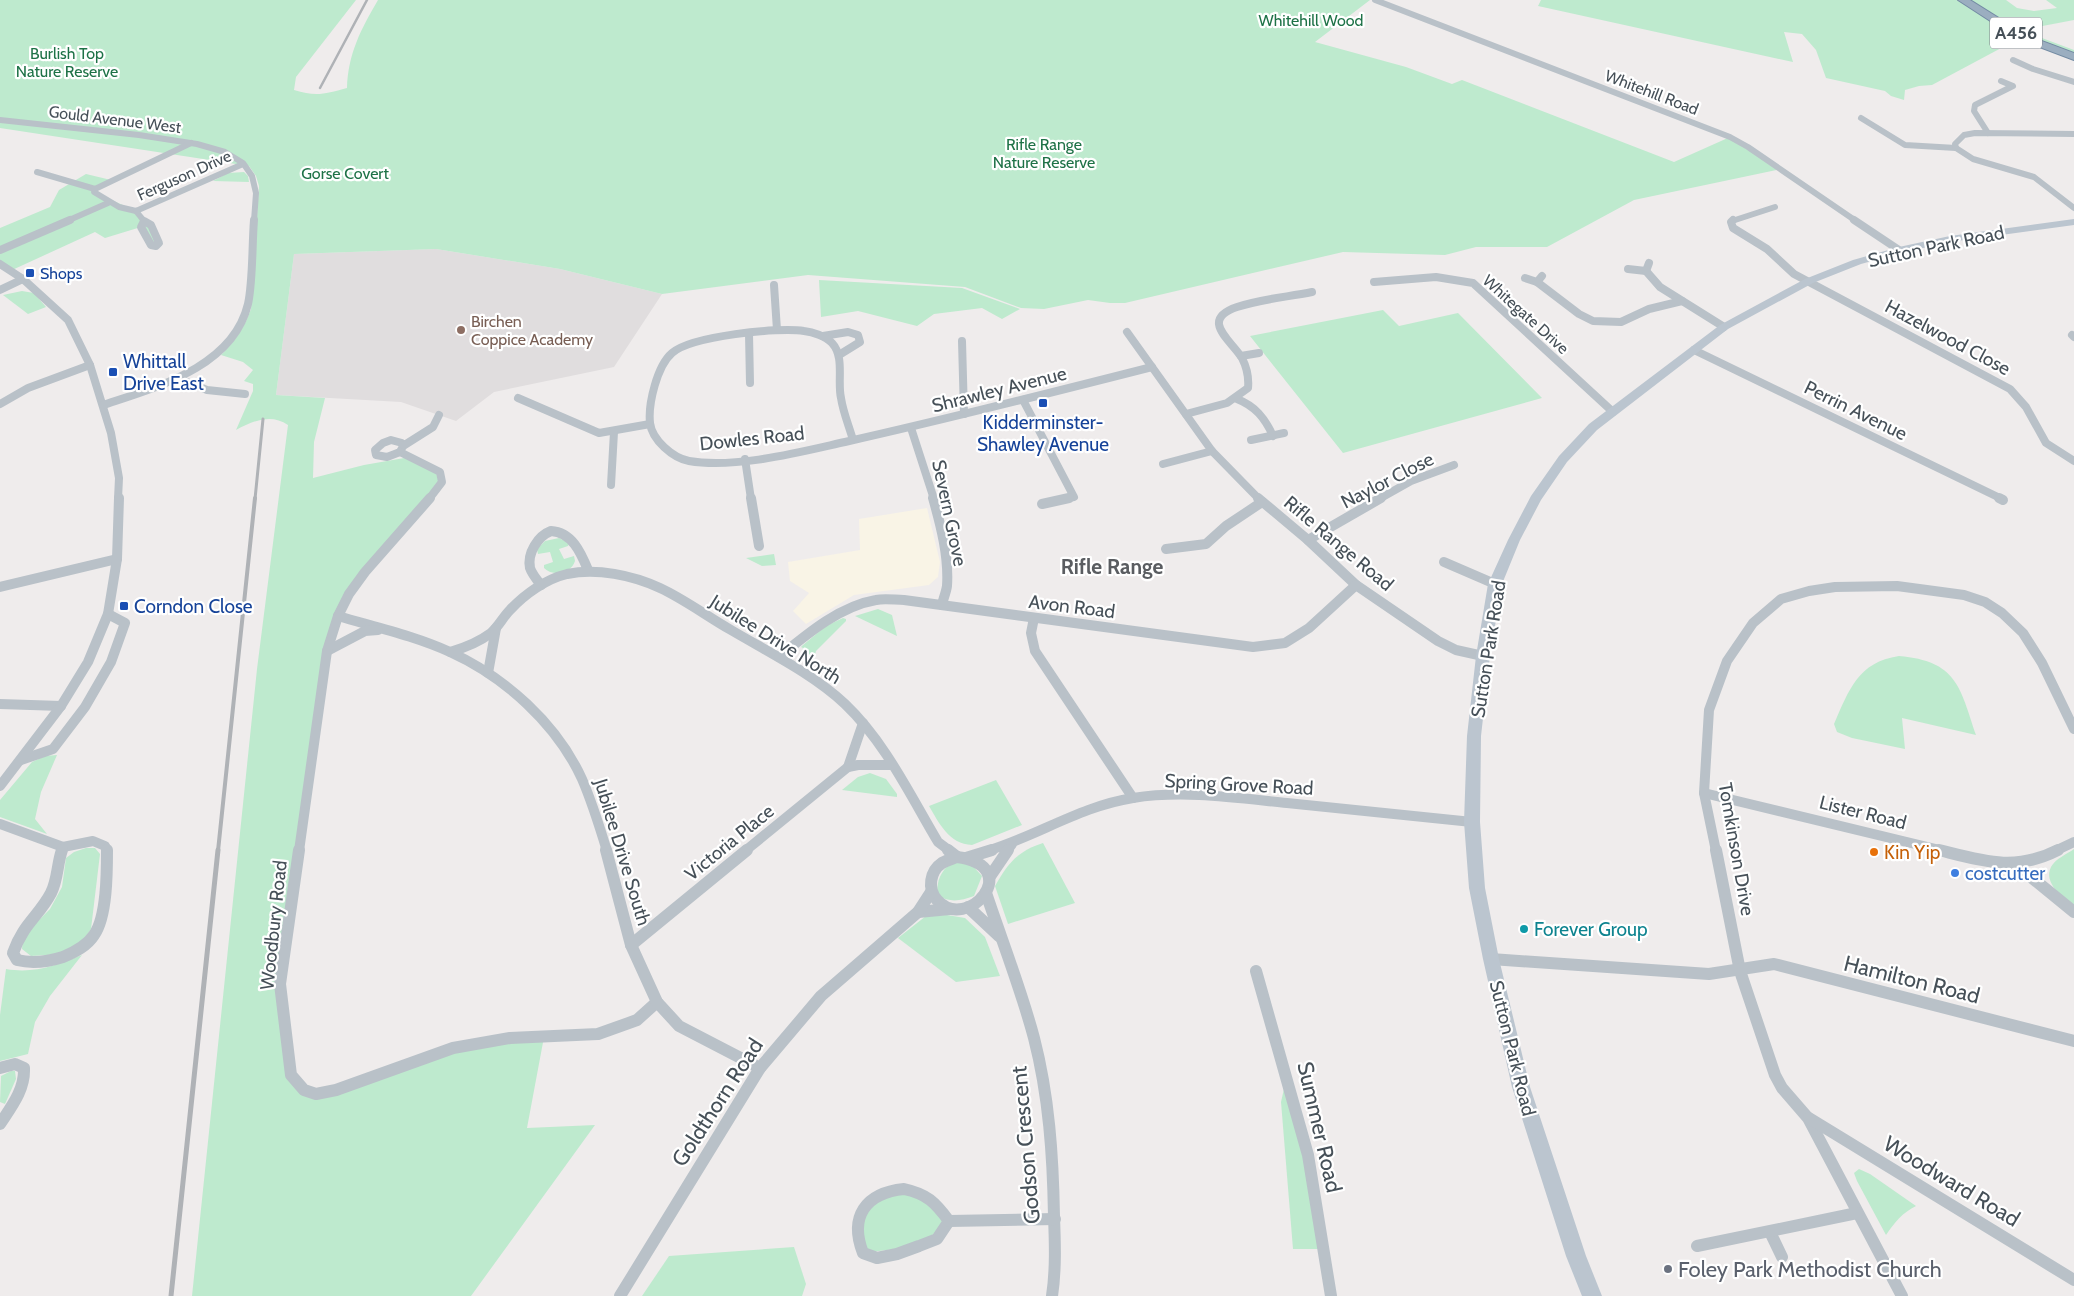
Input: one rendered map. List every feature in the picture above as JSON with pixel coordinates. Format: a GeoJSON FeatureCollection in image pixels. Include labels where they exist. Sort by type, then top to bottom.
{"type":"FeatureCollection","features":[{"type":"Feature","properties":{"kind":"highway","name":"A456"},"geometry":{"type":"LineString","coordinates":[[1963,0],[2022,37],[2074,57]]}},
{"type":"Feature","properties":{"kind":"main road","name":"Sutton Park Road"},"geometry":{"type":"LineString","coordinates":[[1592,1296],[1576,1256],[1521,1087],[1491,959],[1477,888],[1472,822],[1474,736],[1483,656],[1495,584],[1514,540],[1535,499],[1563,459],[1593,427],[1724,327],[1809,282],[1857,262],[1898,250],[1950,239],[2074,222]]}},
{"type":"Feature","properties":{"kind":"street","name":"Whitehill Road"},"geometry":{"type":"LineString","coordinates":[[1375,0],[1730,137],[1748,147],[1898,250]]}},
{"type":"Feature","properties":{"kind":"street"},"geometry":{"type":"LineString","coordinates":[[2013,60],[2074,82]]}},
{"type":"Feature","properties":{"kind":"street"},"geometry":{"type":"LineString","coordinates":[[1988,133],[1974,111],[1975,105],[2012,86],[2001,81]]}},
{"type":"Feature","properties":{"kind":"street"},"geometry":{"type":"LineString","coordinates":[[1860,118],[1905,145],[1956,148],[1973,159],[2034,177],[2074,208]]}},
{"type":"Feature","properties":{"kind":"street","name":"Gould Avenue West"},"geometry":{"type":"LineString","coordinates":[[0,120],[128,133],[191,143],[225,152],[243,164]]}},
{"type":"Feature","properties":{"kind":"street"},"geometry":{"type":"LineString","coordinates":[[1956,148],[1958,140],[1964,135],[1988,133],[2074,134]]}},
{"type":"Feature","properties":{"kind":"street","name":"Ferguson Drive"},"geometry":{"type":"LineString","coordinates":[[95,189],[191,143]]}},
{"type":"Feature","properties":{"kind":"street"},"geometry":{"type":"LineString","coordinates":[[104,405],[177,378],[198,366],[224,347],[237,332],[246,314],[256,193],[253,176],[250,170],[243,164]]}},
{"type":"Feature","properties":{"kind":"street","name":"Ferguson Drive"},"geometry":{"type":"LineString","coordinates":[[136,211],[243,164]]}},
{"type":"Feature","properties":{"kind":"street"},"geometry":{"type":"LineString","coordinates":[[37,172],[95,189],[94,192],[108,202],[129,211],[136,211],[144,221]]}},
{"type":"Feature","properties":{"kind":"street"},"geometry":{"type":"LineString","coordinates":[[0,250],[108,202]]}},
{"type":"Feature","properties":{"kind":"street","name":"Hazelwood Close"},"geometry":{"type":"LineString","coordinates":[[1775,207],[1733,219],[1731,222],[1734,228],[1767,249],[1784,266],[1809,282],[2010,389],[2022,402],[2046,443],[2074,461]]}},
{"type":"Feature","properties":{"kind":"street"},"geometry":{"type":"LineString","coordinates":[[0,264],[23,279],[68,320],[90,365],[104,405],[111,433],[118,478],[117,559],[108,614],[88,662],[61,706],[0,786]]}},
{"type":"Feature","properties":{"kind":"street"},"geometry":{"type":"LineString","coordinates":[[1628,269],[1648,267],[1660,287],[1724,327]]}},
{"type":"Feature","properties":{"kind":"street","name":"Whitegate Drive"},"geometry":{"type":"LineString","coordinates":[[1374,282],[1457,278],[1473,284],[1613,412]]}},
{"type":"Feature","properties":{"kind":"street"},"geometry":{"type":"LineString","coordinates":[[1525,278],[1539,279],[1579,314],[1593,321],[1621,322],[1649,309],[1682,301]]}},
{"type":"Feature","properties":{"kind":"street"},"geometry":{"type":"LineString","coordinates":[[0,290],[23,279]]}},
{"type":"Feature","properties":{"kind":"street"},"geometry":{"type":"LineString","coordinates":[[774,285],[777,330]]}},
{"type":"Feature","properties":{"kind":"street"},"geometry":{"type":"LineString","coordinates":[[1186,414],[1222,405],[1237,399],[1248,388],[1249,382],[1241,356],[1219,328],[1219,318],[1222,314],[1238,306],[1312,292]]}},
{"type":"Feature","properties":{"kind":"street"},"geometry":{"type":"LineString","coordinates":[[518,398],[599,433],[614,432],[650,424],[661,367],[674,352],[695,342],[777,330],[804,330],[823,336],[834,344],[839,355],[839,390],[853,440]]}},
{"type":"Feature","properties":{"kind":"street"},"geometry":{"type":"LineString","coordinates":[[823,336],[848,332],[858,335],[860,342],[839,355]]}},
{"type":"Feature","properties":{"kind":"street","name":"Rifle Range Road"},"geometry":{"type":"LineString","coordinates":[[1127,332],[1212,452],[1262,502],[1308,540],[1356,585],[1438,641],[1456,650],[1483,656]]}},
{"type":"Feature","properties":{"kind":"street"},"geometry":{"type":"LineString","coordinates":[[749,334],[750,383]]}},
{"type":"Feature","properties":{"kind":"street"},"geometry":{"type":"LineString","coordinates":[[962,341],[964,414]]}},
{"type":"Feature","properties":{"kind":"street","name":"Perrin Avenue"},"geometry":{"type":"LineString","coordinates":[[1694,350],[2003,500]]}},
{"type":"Feature","properties":{"kind":"street"},"geometry":{"type":"LineString","coordinates":[[1241,356],[1259,354]]}},
{"type":"Feature","properties":{"kind":"street"},"geometry":{"type":"LineString","coordinates":[[0,404],[28,388],[90,365]]}},
{"type":"Feature","properties":{"kind":"street","name":"Shrawley Avenue"},"geometry":{"type":"LineString","coordinates":[[853,440],[911,428],[1152,367]]}},
{"type":"Feature","properties":{"kind":"street"},"geometry":{"type":"LineString","coordinates":[[177,378],[207,390],[245,394]]}},
{"type":"Feature","properties":{"kind":"street"},"geometry":{"type":"LineString","coordinates":[[1237,399],[1246,402],[1265,418],[1273,436]]}},
{"type":"Feature","properties":{"kind":"street"},"geometry":{"type":"LineString","coordinates":[[1023,400],[1074,497],[1042,504]]}},
{"type":"Feature","properties":{"kind":"street","name":"Woodbury Road"},"geometry":{"type":"LineString","coordinates":[[439,415],[434,427],[402,449],[440,472],[442,482],[438,490],[365,572],[349,594],[338,616],[327,651],[280,984],[291,1075],[304,1090],[316,1094],[336,1090],[453,1048],[510,1038],[598,1034],[637,1020],[657,1002]]}},
{"type":"Feature","properties":{"kind":"street","name":"Dowles Road"},"geometry":{"type":"LineString","coordinates":[[650,424],[656,438],[667,449],[686,461],[711,462],[745,459],[853,440]]}},
{"type":"Feature","properties":{"kind":"street","name":"Severn Grove"},"geometry":{"type":"LineString","coordinates":[[911,428],[927,476],[944,551],[947,588],[942,605]]}},
{"type":"Feature","properties":{"kind":"street"},"geometry":{"type":"LineString","coordinates":[[612,486],[614,432]]}},
{"type":"Feature","properties":{"kind":"street"},"geometry":{"type":"LineString","coordinates":[[1251,440],[1284,434]]}},
{"type":"Feature","properties":{"kind":"street"},"geometry":{"type":"LineString","coordinates":[[1163,464],[1212,452]]}},
{"type":"Feature","properties":{"kind":"street"},"geometry":{"type":"LineString","coordinates":[[745,459],[759,546]]}},
{"type":"Feature","properties":{"kind":"street","name":"Naylor Close"},"geometry":{"type":"LineString","coordinates":[[1308,540],[1411,482],[1454,465]]}},
{"type":"Feature","properties":{"kind":"street"},"geometry":{"type":"LineString","coordinates":[[1166,549],[1206,544],[1226,526],[1262,502]]}},
{"type":"Feature","properties":{"kind":"street"},"geometry":{"type":"LineString","coordinates":[[541,585],[530,567],[531,551],[536,540],[545,534],[557,532],[565,534],[581,555],[588,570]]}},
{"type":"Feature","properties":{"kind":"street"},"geometry":{"type":"LineString","coordinates":[[0,587],[117,559]]}},
{"type":"Feature","properties":{"kind":"street"},"geometry":{"type":"LineString","coordinates":[[1444,562],[1495,584]]}},
{"type":"Feature","properties":{"kind":"street","name":"Jubilee Drive North"},"geometry":{"type":"LineString","coordinates":[[450,652],[473,645],[496,628],[512,607],[541,585],[565,574],[588,570],[632,578],[660,588],[779,657],[818,682],[846,705],[882,748],[938,842],[962,857]]}},
{"type":"Feature","properties":{"kind":"street","name":"Avon Road"},"geometry":{"type":"LineString","coordinates":[[779,657],[819,626],[861,605],[885,600],[904,600],[1253,647],[1285,643],[1309,628],[1356,585]]}},
{"type":"Feature","properties":{"kind":"street","name":"Tomkinson Drive"},"geometry":{"type":"LineString","coordinates":[[1808,1118],[1782,1088],[1775,1075],[1740,971],[1704,793],[1709,710],[1726,660],[1753,624],[1781,599],[1809,591],[1835,587],[1897,586],[1964,595],[1985,602],[2002,613],[2022,634],[2042,663],[2074,729]]}},
{"type":"Feature","properties":{"kind":"street"},"geometry":{"type":"LineString","coordinates":[[21,760],[53,748],[85,707],[111,662],[125,623],[108,614]]}},
{"type":"Feature","properties":{"kind":"street","name":"Jubilee Drive South"},"geometry":{"type":"LineString","coordinates":[[338,616],[384,629],[450,652],[488,673],[523,700],[557,738],[582,779],[603,838],[631,945],[657,1002],[679,1026],[760,1068]]}},
{"type":"Feature","properties":{"kind":"street"},"geometry":{"type":"LineString","coordinates":[[1034,618],[1031,633],[1035,651],[1133,798]]}},
{"type":"Feature","properties":{"kind":"street","name":"Jubilee Drive North"},"geometry":{"type":"LineString","coordinates":[[488,673],[496,628]]}},
{"type":"Feature","properties":{"kind":"street"},"geometry":{"type":"LineString","coordinates":[[327,651],[365,631],[384,629]]}},
{"type":"Feature","properties":{"kind":"street"},"geometry":{"type":"LineString","coordinates":[[0,704],[61,706]]}},
{"type":"Feature","properties":{"kind":"street"},"geometry":{"type":"LineString","coordinates":[[848,767],[862,723]]}},
{"type":"Feature","properties":{"kind":"street"},"geometry":{"type":"LineString","coordinates":[[848,767],[858,764],[892,765]]}},
{"type":"Feature","properties":{"kind":"street","name":"Victoria Place"},"geometry":{"type":"LineString","coordinates":[[631,945],[848,767]]}},
{"type":"Feature","properties":{"kind":"street","name":"Lister Road"},"geometry":{"type":"LineString","coordinates":[[1704,793],[1979,860],[2015,864],[2050,854],[2074,842]]}},
{"type":"Feature","properties":{"kind":"street","name":"Spring Grove Road"},"geometry":{"type":"LineString","coordinates":[[962,857],[1012,844],[1095,808],[1133,798],[1184,795],[1229,798],[1472,822]]}},
{"type":"Feature","properties":{"kind":"street"},"geometry":{"type":"LineString","coordinates":[[0,824],[63,847],[93,841],[105,846],[107,851],[99,926],[90,941],[67,956],[32,964],[17,960],[13,953],[24,928],[46,903],[56,883],[58,858],[63,847]]}},
{"type":"Feature","properties":{"kind":"street"},"geometry":{"type":"LineString","coordinates":[[938,842],[938,866]]}},
{"type":"Feature","properties":{"kind":"street"},"geometry":{"type":"LineString","coordinates":[[989,878],[1012,844]]}},
{"type":"Feature","properties":{"kind":"street"},"geometry":{"type":"LineString","coordinates":[[918,912],[963,908],[975,904],[986,893],[989,878],[981,865],[962,857],[943,862],[930,878],[931,892],[941,904],[963,908]]}},
{"type":"Feature","properties":{"kind":"street"},"geometry":{"type":"LineString","coordinates":[[2015,864],[2074,912]]}},
{"type":"Feature","properties":{"kind":"street","name":"Goldthorn Road"},"geometry":{"type":"LineString","coordinates":[[620,1296],[760,1068],[821,996],[918,912],[931,892]]}},
{"type":"Feature","properties":{"kind":"street","name":"Godson Crescent"},"geometry":{"type":"LineString","coordinates":[[986,893],[1039,1058],[1048,1118],[1054,1181],[1055,1220],[1052,1296]]}},
{"type":"Feature","properties":{"kind":"street","name":"Godson Crescent"},"geometry":{"type":"LineString","coordinates":[[963,908],[999,937]]}},
{"type":"Feature","properties":{"kind":"street","name":"Hamilton Road"},"geometry":{"type":"LineString","coordinates":[[1491,959],[1709,974],[1740,971],[1755,965],[1774,964],[2074,1041]]}},
{"type":"Feature","properties":{"kind":"street","name":"Summer Road"},"geometry":{"type":"LineString","coordinates":[[1256,971],[1308,1155],[1331,1296]]}},
{"type":"Feature","properties":{"kind":"street"},"geometry":{"type":"LineString","coordinates":[[0,1068],[15,1064],[24,1068],[25,1074],[23,1084],[0,1124]]}},
{"type":"Feature","properties":{"kind":"street"},"geometry":{"type":"LineString","coordinates":[[1808,1118],[1902,1296]]}},
{"type":"Feature","properties":{"kind":"street","name":"Woodward Road"},"geometry":{"type":"LineString","coordinates":[[1808,1118],[2074,1280]]}},
{"type":"Feature","properties":{"kind":"street"},"geometry":{"type":"LineString","coordinates":[[899,1189],[920,1192],[940,1208],[949,1221],[936,1238],[897,1254],[877,1258],[863,1254],[856,1242],[856,1227],[862,1211],[879,1194],[899,1189]]}},
{"type":"Feature","properties":{"kind":"street"},"geometry":{"type":"LineString","coordinates":[[1697,1246],[1857,1213]]}},
{"type":"Feature","properties":{"kind":"street"},"geometry":{"type":"LineString","coordinates":[[949,1221],[1055,1220]]}},
{"type":"Feature","properties":{"kind":"street"},"geometry":{"type":"LineString","coordinates":[[1770,1232],[1782,1257]]}},
{"type":"Feature","properties":{"kind":"shaded area","name":"Birchen Coppice Academy"},"geometry":{"type":"Polygon","coordinates":[[[436,249],[560,269],[662,294],[614,367],[494,392],[456,421],[401,402],[276,395],[294,254],[436,249]]]}},
{"type":"Feature","properties":{"kind":"shaded area"},"geometry":{"type":"Polygon","coordinates":[[[927,508],[940,562],[938,577],[929,585],[854,595],[806,624],[793,611],[809,593],[790,581],[788,562],[860,550],[859,519],[927,508]]]}},
{"type":"Feature","properties":{"kind":"green space"},"geometry":{"type":"Polygon","coordinates":[[[0,0],[356,0],[296,77],[294,90],[315,94],[347,88],[350,64],[356,42],[378,0],[1370,0],[1315,42],[1406,67],[1452,84],[1462,80],[1674,162],[1730,137],[1781,169],[1634,200],[1547,247],[1476,247],[1445,255],[1343,252],[1125,303],[1088,300],[1044,309],[1021,308],[965,287],[808,275],[662,294],[560,269],[436,249],[294,254],[276,395],[325,398],[314,442],[313,478],[364,465],[410,457],[440,472],[442,482],[349,594],[327,651],[280,984],[291,1075],[316,1094],[453,1048],[544,1037],[527,1128],[595,1125],[471,1296],[192,1296],[257,669],[288,425],[282,421],[269,419],[255,421],[236,430],[253,391],[253,384],[244,381],[253,370],[243,362],[221,355],[239,334],[251,309],[259,186],[256,176],[249,166],[0,128],[0,0]]]}},
{"type":"Feature","properties":{"kind":"green space"},"geometry":{"type":"Polygon","coordinates":[[[1541,0],[1957,0],[2018,39],[1932,85],[1905,90],[1904,100],[1891,96],[1885,91],[1826,78],[1816,50],[1802,34],[1784,32],[1793,62],[1538,6],[1541,0]]]}},
{"type":"Feature","properties":{"kind":"green space"},"geometry":{"type":"Polygon","coordinates":[[[1968,0],[2006,0],[2017,8],[2034,11],[2057,8],[2046,0],[2074,0],[2074,20],[2026,29],[2031,34],[2074,50],[2074,54],[2028,38],[1968,0]]]}},
{"type":"Feature","properties":{"kind":"green space"},"geometry":{"type":"Polygon","coordinates":[[[244,172],[248,176],[249,182],[213,181],[228,173],[244,172]]]}},
{"type":"Feature","properties":{"kind":"green space"},"geometry":{"type":"Polygon","coordinates":[[[86,174],[111,180],[94,192],[136,211],[151,225],[156,246],[141,227],[105,238],[95,232],[10,271],[0,264],[0,228],[50,207],[59,190],[86,174]]]}},
{"type":"Feature","properties":{"kind":"green space"},"geometry":{"type":"Polygon","coordinates":[[[819,280],[962,288],[1020,309],[1002,319],[982,308],[934,314],[917,326],[858,311],[821,317],[819,280]]]}},
{"type":"Feature","properties":{"kind":"green space"},"geometry":{"type":"Polygon","coordinates":[[[22,291],[34,293],[46,307],[28,314],[3,295],[22,291]]]}},
{"type":"Feature","properties":{"kind":"green space"},"geometry":{"type":"Polygon","coordinates":[[[1383,310],[1399,326],[1458,313],[1542,398],[1343,453],[1250,336],[1383,310]]]}},
{"type":"Feature","properties":{"kind":"green space"},"geometry":{"type":"Polygon","coordinates":[[[559,538],[569,543],[568,546],[559,549],[564,559],[574,556],[575,561],[570,569],[561,573],[552,573],[544,568],[544,565],[553,562],[550,552],[538,554],[537,549],[545,541],[559,538]]]}},
{"type":"Feature","properties":{"kind":"green space"},"geometry":{"type":"Polygon","coordinates":[[[774,554],[776,565],[762,566],[746,558],[774,554]]]}},
{"type":"Feature","properties":{"kind":"green space"},"geometry":{"type":"Polygon","coordinates":[[[878,609],[892,615],[897,636],[855,616],[878,609]]]}},
{"type":"Feature","properties":{"kind":"green space"},"geometry":{"type":"Polygon","coordinates":[[[843,618],[846,621],[816,651],[813,662],[809,662],[801,656],[803,648],[801,647],[803,645],[826,626],[843,618]]]}},
{"type":"Feature","properties":{"kind":"green space"},"geometry":{"type":"Polygon","coordinates":[[[1899,656],[1933,664],[1945,671],[1953,679],[1960,690],[1976,735],[1902,718],[1905,749],[1852,738],[1837,732],[1834,724],[1850,689],[1864,671],[1885,659],[1899,656]]]}},
{"type":"Feature","properties":{"kind":"green space"},"geometry":{"type":"Polygon","coordinates":[[[57,755],[41,792],[35,819],[47,834],[0,817],[0,800],[32,762],[45,756],[57,755]]]}},
{"type":"Feature","properties":{"kind":"green space"},"geometry":{"type":"Polygon","coordinates":[[[870,773],[886,779],[897,794],[897,797],[842,790],[858,777],[870,773]]]}},
{"type":"Feature","properties":{"kind":"green space"},"geometry":{"type":"Polygon","coordinates":[[[996,780],[1022,825],[972,845],[964,844],[951,837],[941,826],[929,806],[996,780]]]}},
{"type":"Feature","properties":{"kind":"green space"},"geometry":{"type":"Polygon","coordinates":[[[1043,843],[1075,903],[1008,924],[995,886],[1014,859],[1034,846],[1043,843]]]}},
{"type":"Feature","properties":{"kind":"green space"},"geometry":{"type":"Polygon","coordinates":[[[86,848],[95,848],[100,854],[91,929],[84,939],[71,950],[48,955],[31,956],[22,949],[23,936],[50,909],[62,887],[66,858],[74,852],[86,848]]]}},
{"type":"Feature","properties":{"kind":"green space"},"geometry":{"type":"Polygon","coordinates":[[[2074,849],[2074,906],[2055,890],[2049,873],[2055,862],[2074,849]]]}},
{"type":"Feature","properties":{"kind":"green space"},"geometry":{"type":"Polygon","coordinates":[[[952,862],[970,863],[982,876],[974,896],[955,900],[937,895],[940,877],[952,862]]]}},
{"type":"Feature","properties":{"kind":"green space"},"geometry":{"type":"Polygon","coordinates":[[[947,915],[965,918],[985,937],[1000,976],[956,982],[898,938],[926,916],[947,915]]]}},
{"type":"Feature","properties":{"kind":"green space"},"geometry":{"type":"Polygon","coordinates":[[[82,955],[50,996],[35,1022],[28,1054],[0,1061],[0,1015],[6,969],[36,969],[82,955]]]}},
{"type":"Feature","properties":{"kind":"green space"},"geometry":{"type":"Polygon","coordinates":[[[15,1071],[16,1079],[5,1104],[0,1102],[1,1076],[15,1071]]]}},
{"type":"Feature","properties":{"kind":"green space"},"geometry":{"type":"Polygon","coordinates":[[[1286,1080],[1305,1155],[1320,1249],[1293,1249],[1281,1102],[1286,1080]]]}},
{"type":"Feature","properties":{"kind":"green space"},"geometry":{"type":"Polygon","coordinates":[[[1859,1169],[1870,1174],[1916,1206],[1899,1218],[1886,1235],[1857,1181],[1854,1173],[1859,1169]]]}},
{"type":"Feature","properties":{"kind":"green space"},"geometry":{"type":"Polygon","coordinates":[[[920,1192],[949,1221],[919,1246],[863,1253],[864,1209],[879,1194],[920,1192]]]}},
{"type":"Feature","properties":{"kind":"green space"},"geometry":{"type":"Polygon","coordinates":[[[794,1247],[806,1284],[802,1296],[642,1296],[669,1256],[794,1247]]]}},
{"type":"Feature","properties":{"kind":"railway"},"geometry":{"type":"LineString","coordinates":[[320,88],[367,0]]}},
{"type":"Feature","properties":{"kind":"railway"},"geometry":{"type":"LineString","coordinates":[[255,499],[263,419]]}},
{"type":"Feature","properties":{"kind":"railway"},"geometry":{"type":"LineString","coordinates":[[218,851],[255,498]]}},
{"type":"Feature","properties":{"kind":"railway"},"geometry":{"type":"LineString","coordinates":[[171,1296],[218,850]]}},
{"type":"Feature","properties":{"kind":"place","name":"Shops"},"geometry":{"type":"Point","coordinates":[30,273]}},
{"type":"Feature","properties":{"kind":"place","name":"Birchen Coppice Academy"},"geometry":{"type":"Point","coordinates":[461,330]}},
{"type":"Feature","properties":{"kind":"place","name":"Whittall Drive East"},"geometry":{"type":"Point","coordinates":[113,372]}},
{"type":"Feature","properties":{"kind":"place","name":"Kidderminster- Shawley Avenue"},"geometry":{"type":"Point","coordinates":[1043,403]}},
{"type":"Feature","properties":{"kind":"place","name":"Corndon Close"},"geometry":{"type":"Point","coordinates":[124,606]}},
{"type":"Feature","properties":{"kind":"place","name":"Kin Yip"},"geometry":{"type":"Point","coordinates":[1874,852]}},
{"type":"Feature","properties":{"kind":"place","name":"costcutter"},"geometry":{"type":"Point","coordinates":[1955,873]}},
{"type":"Feature","properties":{"kind":"place","name":"Forever Group"},"geometry":{"type":"Point","coordinates":[1524,929]}},
{"type":"Feature","properties":{"kind":"place","name":"Foley Park Methodist Church"},"geometry":{"type":"Point","coordinates":[1668,1269]}},
{"type":"Feature","properties":{"kind":"district","name":"Rifle Range"},"geometry":{"type":"Point","coordinates":[1112,567]}},
{"type":"Feature","properties":{"kind":"park label","name":"Whitehill Wood"},"geometry":{"type":"Point","coordinates":[1311,20]}},
{"type":"Feature","properties":{"kind":"park label","name":"Burlish Top Nature Reserve"},"geometry":{"type":"Point","coordinates":[67,62]}},
{"type":"Feature","properties":{"kind":"park label","name":"Rifle Range Nature Reserve"},"geometry":{"type":"Point","coordinates":[1044,153]}},
{"type":"Feature","properties":{"kind":"park label","name":"Gorse Covert"},"geometry":{"type":"Point","coordinates":[345,173]}}]}
